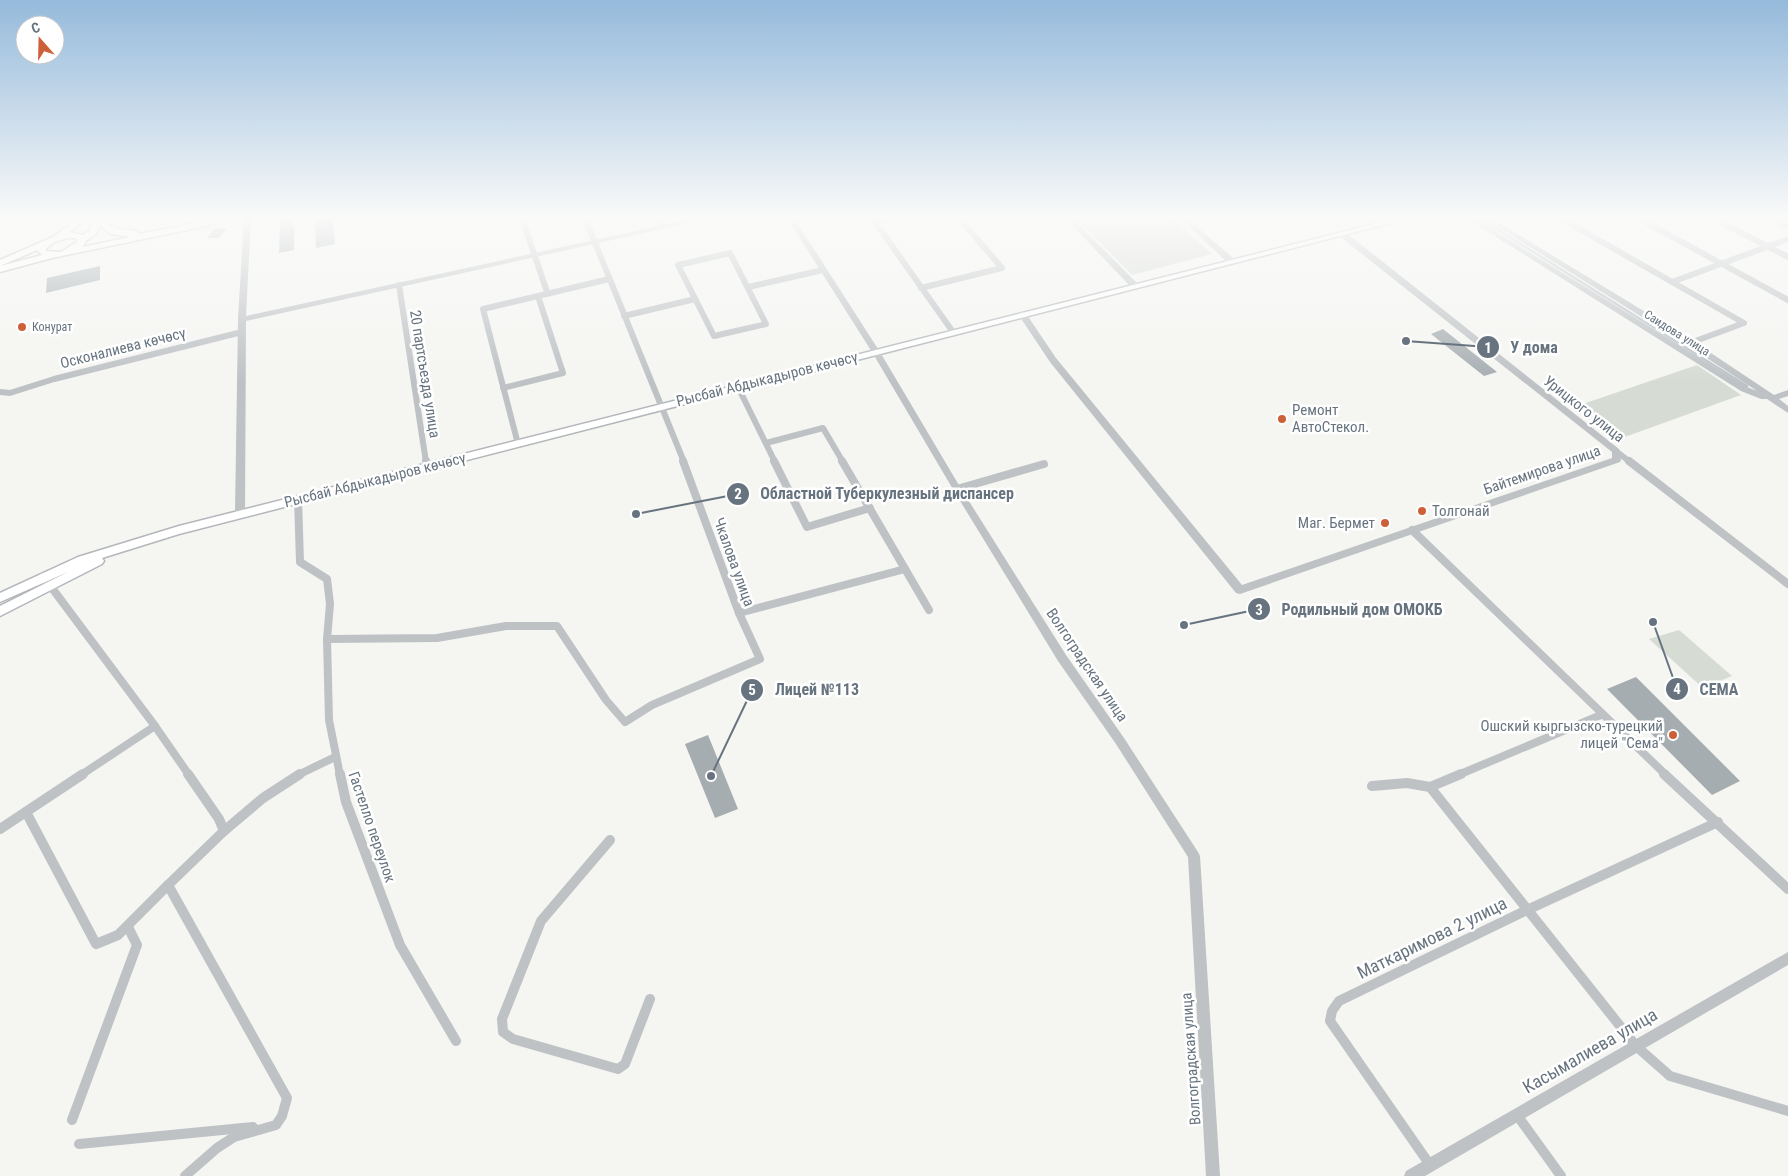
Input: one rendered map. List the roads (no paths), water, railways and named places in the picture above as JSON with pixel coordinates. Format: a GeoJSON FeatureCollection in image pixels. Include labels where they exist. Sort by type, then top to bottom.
{"type":"FeatureCollection","features":[{"type":"Feature","properties":{"kind":"main road","name":"Рысбай Абдыкадыров көчөсү"},"geometry":{"type":"LineString","coordinates":[[0,598],[129,546],[240,514],[1183,273]]}},
{"type":"Feature","properties":{"kind":"main road","name":"Рысбай Абдыкадыров көчөсү"},"geometry":{"type":"LineString","coordinates":[[0,611],[46,581]]}},
{"type":"Feature","properties":{"kind":"street"},"geometry":{"type":"LineString","coordinates":[[240,514],[244,273]]}},
{"type":"Feature","properties":{"kind":"street"},"geometry":{"type":"LineString","coordinates":[[242,319],[453,273]]}},
{"type":"Feature","properties":{"kind":"street"},"geometry":{"type":"LineString","coordinates":[[540,273],[547,292]]}},
{"type":"Feature","properties":{"kind":"street","name":"Чкалова улица"},"geometry":{"type":"LineString","coordinates":[[327,639],[437,638],[506,626],[557,626],[606,700],[625,722],[652,705],[760,659],[738,613],[691,480],[607,273]]}},
{"type":"Feature","properties":{"kind":"street"},"geometry":{"type":"LineString","coordinates":[[682,273],[714,336],[766,324],[741,273]]}},
{"type":"Feature","properties":{"kind":"street"},"geometry":{"type":"LineString","coordinates":[[748,287],[810,273]]}},
{"type":"Feature","properties":{"kind":"street","name":"Волгоградская улица"},"geometry":{"type":"LineString","coordinates":[[825,273],[876,352],[957,489],[1062,658],[1120,740],[1194,856],[1214,1176]]}},
{"type":"Feature","properties":{"kind":"street"},"geometry":{"type":"LineString","coordinates":[[910,273],[953,332]]}},
{"type":"Feature","properties":{"kind":"street"},"geometry":{"type":"LineString","coordinates":[[921,288],[982,273]]}},
{"type":"Feature","properties":{"kind":"street"},"geometry":{"type":"LineString","coordinates":[[1122,273],[1134,285]]}},
{"type":"Feature","properties":{"kind":"street","name":"Урицкого улица"},"geometry":{"type":"LineString","coordinates":[[1390,273],[1616,451],[1786,580]]}},
{"type":"Feature","properties":{"kind":"street","name":"Саидова улица"},"geometry":{"type":"LineString","coordinates":[[1558,273],[1744,389],[1771,399]]}},
{"type":"Feature","properties":{"kind":"street","name":"Саидова улица"},"geometry":{"type":"LineString","coordinates":[[1576,273],[1690,343],[1753,384],[1788,410]]}},
{"type":"Feature","properties":{"kind":"street"},"geometry":{"type":"LineString","coordinates":[[1656,273],[1744,323],[1690,343]]}},
{"type":"Feature","properties":{"kind":"street"},"geometry":{"type":"LineString","coordinates":[[1672,282],[1696,273]]}},
{"type":"Feature","properties":{"kind":"street"},"geometry":{"type":"LineString","coordinates":[[1740,273],[1788,300]]}},
{"type":"Feature","properties":{"kind":"street"},"geometry":{"type":"LineString","coordinates":[[518,444],[483,309],[538,296],[547,292],[609,279]]}},
{"type":"Feature","properties":{"kind":"street","name":"20 партсъезда улица"},"geometry":{"type":"LineString","coordinates":[[399,285],[427,467]]}},
{"type":"Feature","properties":{"kind":"street"},"geometry":{"type":"LineString","coordinates":[[503,388],[562,373],[538,296]]}},
{"type":"Feature","properties":{"kind":"street"},"geometry":{"type":"LineString","coordinates":[[624,316],[695,299]]}},
{"type":"Feature","properties":{"kind":"street","name":"Байтемирова улица"},"geometry":{"type":"LineString","coordinates":[[1022,314],[1053,360],[1240,590],[1617,460],[1616,451]]}},
{"type":"Feature","properties":{"kind":"street","name":"Осконалиева көчөсү"},"geometry":{"type":"LineString","coordinates":[[0,398],[54,379],[242,332]]}},
{"type":"Feature","properties":{"kind":"street"},"geometry":{"type":"LineString","coordinates":[[738,387],[807,527],[870,508]]}},
{"type":"Feature","properties":{"kind":"street","name":"Осконалиева көчөсү"},"geometry":{"type":"LineString","coordinates":[[0,392],[10,393]]}},
{"type":"Feature","properties":{"kind":"street"},"geometry":{"type":"LineString","coordinates":[[1771,399],[1788,392]]}},
{"type":"Feature","properties":{"kind":"street"},"geometry":{"type":"LineString","coordinates":[[766,443],[823,428],[929,610]]}},
{"type":"Feature","properties":{"kind":"street"},"geometry":{"type":"LineString","coordinates":[[957,489],[1044,464]]}},
{"type":"Feature","properties":{"kind":"street","name":"Гастелло переулок"},"geometry":{"type":"LineString","coordinates":[[298,499],[300,562],[327,579],[330,604],[327,639],[330,720],[335,756],[346,802],[356,833],[400,945],[456,1041]]}},
{"type":"Feature","properties":{"kind":"street"},"geometry":{"type":"LineString","coordinates":[[1412,530],[1601,715],[1788,889]]}},
{"type":"Feature","properties":{"kind":"street"},"geometry":{"type":"LineString","coordinates":[[738,613],[906,569]]}},
{"type":"Feature","properties":{"kind":"street"},"geometry":{"type":"LineString","coordinates":[[46,581],[155,726],[219,819],[224,831]]}},
{"type":"Feature","properties":{"kind":"street"},"geometry":{"type":"LineString","coordinates":[[1372,786],[1407,783],[1430,786],[1601,715]]}},
{"type":"Feature","properties":{"kind":"street"},"geometry":{"type":"LineString","coordinates":[[0,829],[155,726]]}},
{"type":"Feature","properties":{"kind":"street"},"geometry":{"type":"LineString","coordinates":[[26,812],[96,944],[109,940],[128,927],[224,831],[279,784],[335,756]]}},
{"type":"Feature","properties":{"kind":"street"},"geometry":{"type":"LineString","coordinates":[[1430,786],[1636,1046],[1670,1076],[1788,1111]]}},
{"type":"Feature","properties":{"kind":"street","name":"Маткаримова 2 улица"},"geometry":{"type":"LineString","coordinates":[[1430,1165],[1330,1021],[1332,1011],[1339,1001],[1527,910],[1718,822]]}},
{"type":"Feature","properties":{"kind":"street"},"geometry":{"type":"LineString","coordinates":[[610,840],[541,921],[502,1019],[503,1032],[513,1039],[618,1069],[625,1064],[650,1000]]}},
{"type":"Feature","properties":{"kind":"street"},"geometry":{"type":"LineString","coordinates":[[168,885],[287,1098],[282,1116],[276,1125],[234,1137],[217,1148],[185,1176]]}},
{"type":"Feature","properties":{"kind":"street"},"geometry":{"type":"LineString","coordinates":[[72,1120],[137,945],[128,927]]}},
{"type":"Feature","properties":{"kind":"street","name":"Касымалиева улица"},"geometry":{"type":"LineString","coordinates":[[1411,1176],[1788,958]]}},
{"type":"Feature","properties":{"kind":"street"},"geometry":{"type":"LineString","coordinates":[[1517,1115],[1561,1176]]}},
{"type":"Feature","properties":{"kind":"street"},"geometry":{"type":"LineString","coordinates":[[79,1144],[276,1125]]}},
{"type":"Feature","properties":{"kind":"waterway"},"geometry":{"type":"LineString","coordinates":[[1567,273],[1747,386]]}},
{"type":"Feature","properties":{"kind":"place","name":"Конурат"},"geometry":{"type":"Point","coordinates":[22,327]}},
{"type":"Feature","properties":{"kind":"place","name":"У дома"},"geometry":{"type":"Point","coordinates":[1406,341]}},
{"type":"Feature","properties":{"kind":"place","name":"Ремонт АвтоСтекол."},"geometry":{"type":"Point","coordinates":[1282,419]}},
{"type":"Feature","properties":{"kind":"place","name":"Толгонай"},"geometry":{"type":"Point","coordinates":[1422,511]}},
{"type":"Feature","properties":{"kind":"place","name":"Областной Туберкулезный диспансер"},"geometry":{"type":"Point","coordinates":[636,514]}},
{"type":"Feature","properties":{"kind":"place","name":"Маг. Бермет"},"geometry":{"type":"Point","coordinates":[1385,523]}},
{"type":"Feature","properties":{"kind":"place","name":"СЕМА"},"geometry":{"type":"Point","coordinates":[1653,622]}},
{"type":"Feature","properties":{"kind":"place","name":"Родильный дом ОМОКБ"},"geometry":{"type":"Point","coordinates":[1184,625]}},
{"type":"Feature","properties":{"kind":"place","name":"Ошский кыргызско-турецкий лицей \"Сема\""},"geometry":{"type":"Point","coordinates":[1673,735]}},
{"type":"Feature","properties":{"kind":"place","name":"Лицей №113"},"geometry":{"type":"Point","coordinates":[711,776]}}]}
